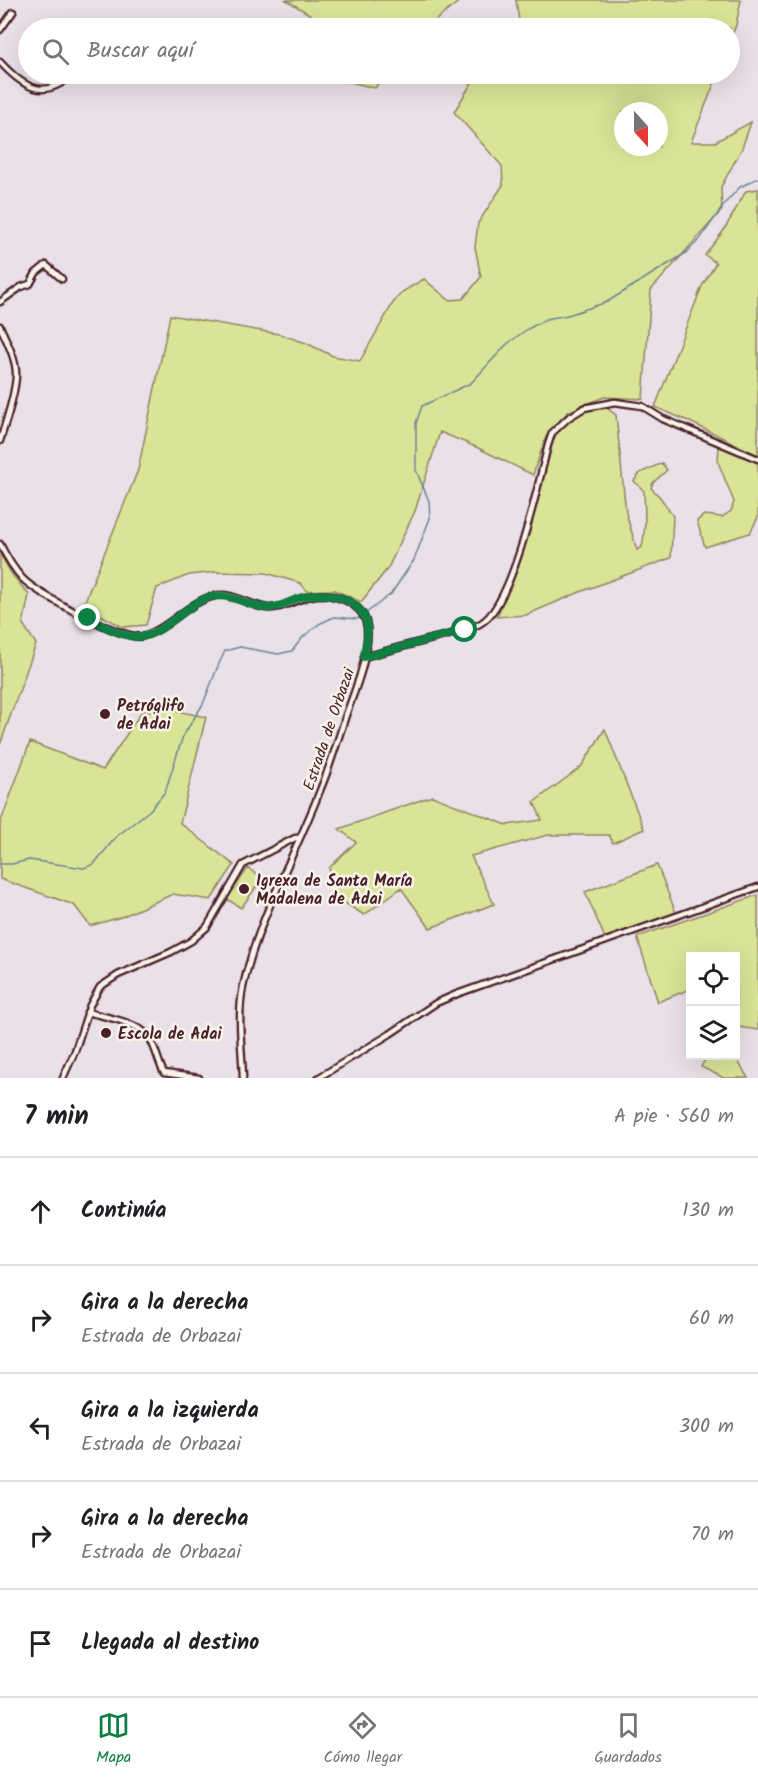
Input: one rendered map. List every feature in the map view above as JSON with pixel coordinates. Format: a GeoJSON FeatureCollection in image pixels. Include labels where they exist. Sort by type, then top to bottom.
{"type":"FeatureCollection","features":[{"type":"Feature","properties":{"kind":"street"},"geometry":{"type":"LineString","coordinates":[[0,30],[13,12]]}},
{"type":"Feature","properties":{"kind":"street"},"geometry":{"type":"LineString","coordinates":[[0,62],[18,80]]}},
{"type":"Feature","properties":{"kind":"street"},"geometry":{"type":"LineString","coordinates":[[26,84],[33,88],[53,88],[61,84]]}},
{"type":"Feature","properties":{"kind":"street"},"geometry":{"type":"LineString","coordinates":[[0,302],[21,287],[30,284],[36,273],[46,265],[62,279]]}},
{"type":"Feature","properties":{"kind":"street"},"geometry":{"type":"LineString","coordinates":[[0,326],[16,374],[0,441]]}},
{"type":"Feature","properties":{"kind":"street"},"geometry":{"type":"LineString","coordinates":[[364,657],[465,630],[483,622],[496,608],[506,588],[526,529],[552,432],[584,408],[615,402],[642,406],[663,419],[758,459]]}},
{"type":"Feature","properties":{"kind":"street","name":"Estrada de Orbazai"},"geometry":{"type":"LineString","coordinates":[[0,544],[23,580],[44,595],[88,618],[125,634],[140,637],[153,632],[204,599],[217,595],[267,608],[279,607],[298,598],[316,594],[331,596],[361,609],[367,626],[364,657],[357,683],[321,788],[272,902],[243,987],[240,1006],[243,1078]]}},
{"type":"Feature","properties":{"kind":"street"},"geometry":{"type":"LineString","coordinates":[[63,1078],[75,1051],[87,1012],[100,987],[118,975],[191,941],[207,927],[243,865],[288,841],[300,838]]}},
{"type":"Feature","properties":{"kind":"street"},"geometry":{"type":"LineString","coordinates":[[288,841],[296,846]]}},
{"type":"Feature","properties":{"kind":"street"},"geometry":{"type":"LineString","coordinates":[[318,1078],[436,1003],[758,887]]}},
{"type":"Feature","properties":{"kind":"street"},"geometry":{"type":"LineString","coordinates":[[87,1012],[143,1030],[149,1038],[164,1073],[199,1078]]}},
{"type":"Feature","properties":{"kind":"green space"},"geometry":{"type":"Polygon","coordinates":[[[286,0],[461,0],[438,18],[316,18],[286,0]]]}},
{"type":"Feature","properties":{"kind":"green space"},"geometry":{"type":"Polygon","coordinates":[[[516,0],[741,0],[737,18],[519,18],[516,0]]]}},
{"type":"Feature","properties":{"kind":"green space"},"geometry":{"type":"Polygon","coordinates":[[[358,84],[378,84],[375,88],[358,84]]]}},
{"type":"Feature","properties":{"kind":"green space"},"geometry":{"type":"Polygon","coordinates":[[[471,84],[714,84],[691,142],[715,142],[751,122],[742,148],[721,187],[722,210],[651,290],[643,399],[604,397],[568,412],[546,437],[533,475],[440,432],[415,511],[388,568],[361,602],[335,590],[307,591],[300,583],[266,573],[216,572],[189,575],[157,588],[146,625],[123,627],[83,606],[138,470],[170,315],[279,334],[306,343],[333,356],[360,361],[393,303],[402,292],[424,279],[449,300],[463,299],[481,277],[475,247],[478,223],[503,185],[502,166],[454,112],[471,84]]]}},
{"type":"Feature","properties":{"kind":"green space"},"geometry":{"type":"Polygon","coordinates":[[[758,189],[758,455],[655,407],[702,286],[716,263],[705,255],[724,230],[746,191],[758,189]]]}},
{"type":"Feature","properties":{"kind":"green space"},"geometry":{"type":"Polygon","coordinates":[[[604,406],[616,415],[626,513],[637,550],[642,547],[645,505],[644,491],[634,481],[640,473],[662,463],[667,470],[653,483],[651,488],[673,516],[671,558],[526,615],[497,617],[529,534],[556,430],[582,411],[604,406]]]}},
{"type":"Feature","properties":{"kind":"green space"},"geometry":{"type":"Polygon","coordinates":[[[719,445],[758,461],[758,517],[750,533],[705,547],[697,521],[704,515],[722,517],[731,511],[734,502],[718,462],[719,445]]]}},
{"type":"Feature","properties":{"kind":"green space"},"geometry":{"type":"Polygon","coordinates":[[[0,554],[11,573],[29,595],[23,624],[36,644],[0,745],[0,554]]]}},
{"type":"Feature","properties":{"kind":"green space"},"geometry":{"type":"Polygon","coordinates":[[[172,710],[206,717],[180,823],[234,865],[211,900],[173,894],[121,917],[90,926],[74,905],[0,879],[0,824],[30,742],[103,770],[142,711],[172,710]]]}},
{"type":"Feature","properties":{"kind":"green space"},"geometry":{"type":"Polygon","coordinates":[[[605,729],[644,829],[613,843],[609,835],[548,835],[471,856],[494,904],[430,928],[401,888],[364,915],[337,898],[329,868],[356,842],[339,829],[432,796],[507,825],[542,820],[534,802],[581,767],[605,729]]]}},
{"type":"Feature","properties":{"kind":"green space"},"geometry":{"type":"Polygon","coordinates":[[[657,865],[676,913],[605,938],[585,892],[657,865]]]}},
{"type":"Feature","properties":{"kind":"green space"},"geometry":{"type":"Polygon","coordinates":[[[248,868],[262,879],[241,908],[227,899],[248,868]]]}},
{"type":"Feature","properties":{"kind":"green space"},"geometry":{"type":"Polygon","coordinates":[[[758,895],[758,1030],[740,1027],[740,952],[686,952],[686,991],[658,1002],[637,937],[758,895]]]}},
{"type":"Feature","properties":{"kind":"green space"},"geometry":{"type":"Polygon","coordinates":[[[705,1060],[737,1060],[748,1078],[724,1078],[701,1067],[705,1060]]]}},
{"type":"Feature","properties":{"kind":"waterway"},"geometry":{"type":"LineString","coordinates":[[365,614],[391,594],[414,560],[430,518],[429,501],[416,470],[416,423],[422,406],[471,383],[507,344],[526,330],[546,319],[568,315],[607,302],[686,253],[700,239],[726,202],[740,187],[758,178]]}},
{"type":"Feature","properties":{"kind":"waterway"},"geometry":{"type":"LineString","coordinates":[[0,864],[29,860],[84,868],[94,864],[116,837],[150,810],[165,792],[183,736],[203,704],[225,651],[240,647],[278,654],[292,651],[303,637],[319,624],[334,617],[357,619],[361,617]]}},
{"type":"Feature","properties":{"kind":"place","name":"Petróglifo de Adai"},"geometry":{"type":"Point","coordinates":[105,714]}},
{"type":"Feature","properties":{"kind":"place","name":"Igrexa de Santa María Madalena de Adai"},"geometry":{"type":"Point","coordinates":[244,889]}},
{"type":"Feature","properties":{"kind":"place","name":"Escola de Adai"},"geometry":{"type":"Point","coordinates":[106,1033]}},
{"type":"Feature","properties":{"kind":"route"},"geometry":{"type":"LineString","coordinates":[[88,618],[125,634],[140,637],[153,632],[204,599],[217,595],[267,608],[279,607],[298,598],[316,594],[331,596],[361,609],[367,626],[364,657],[465,630]]}}]}
